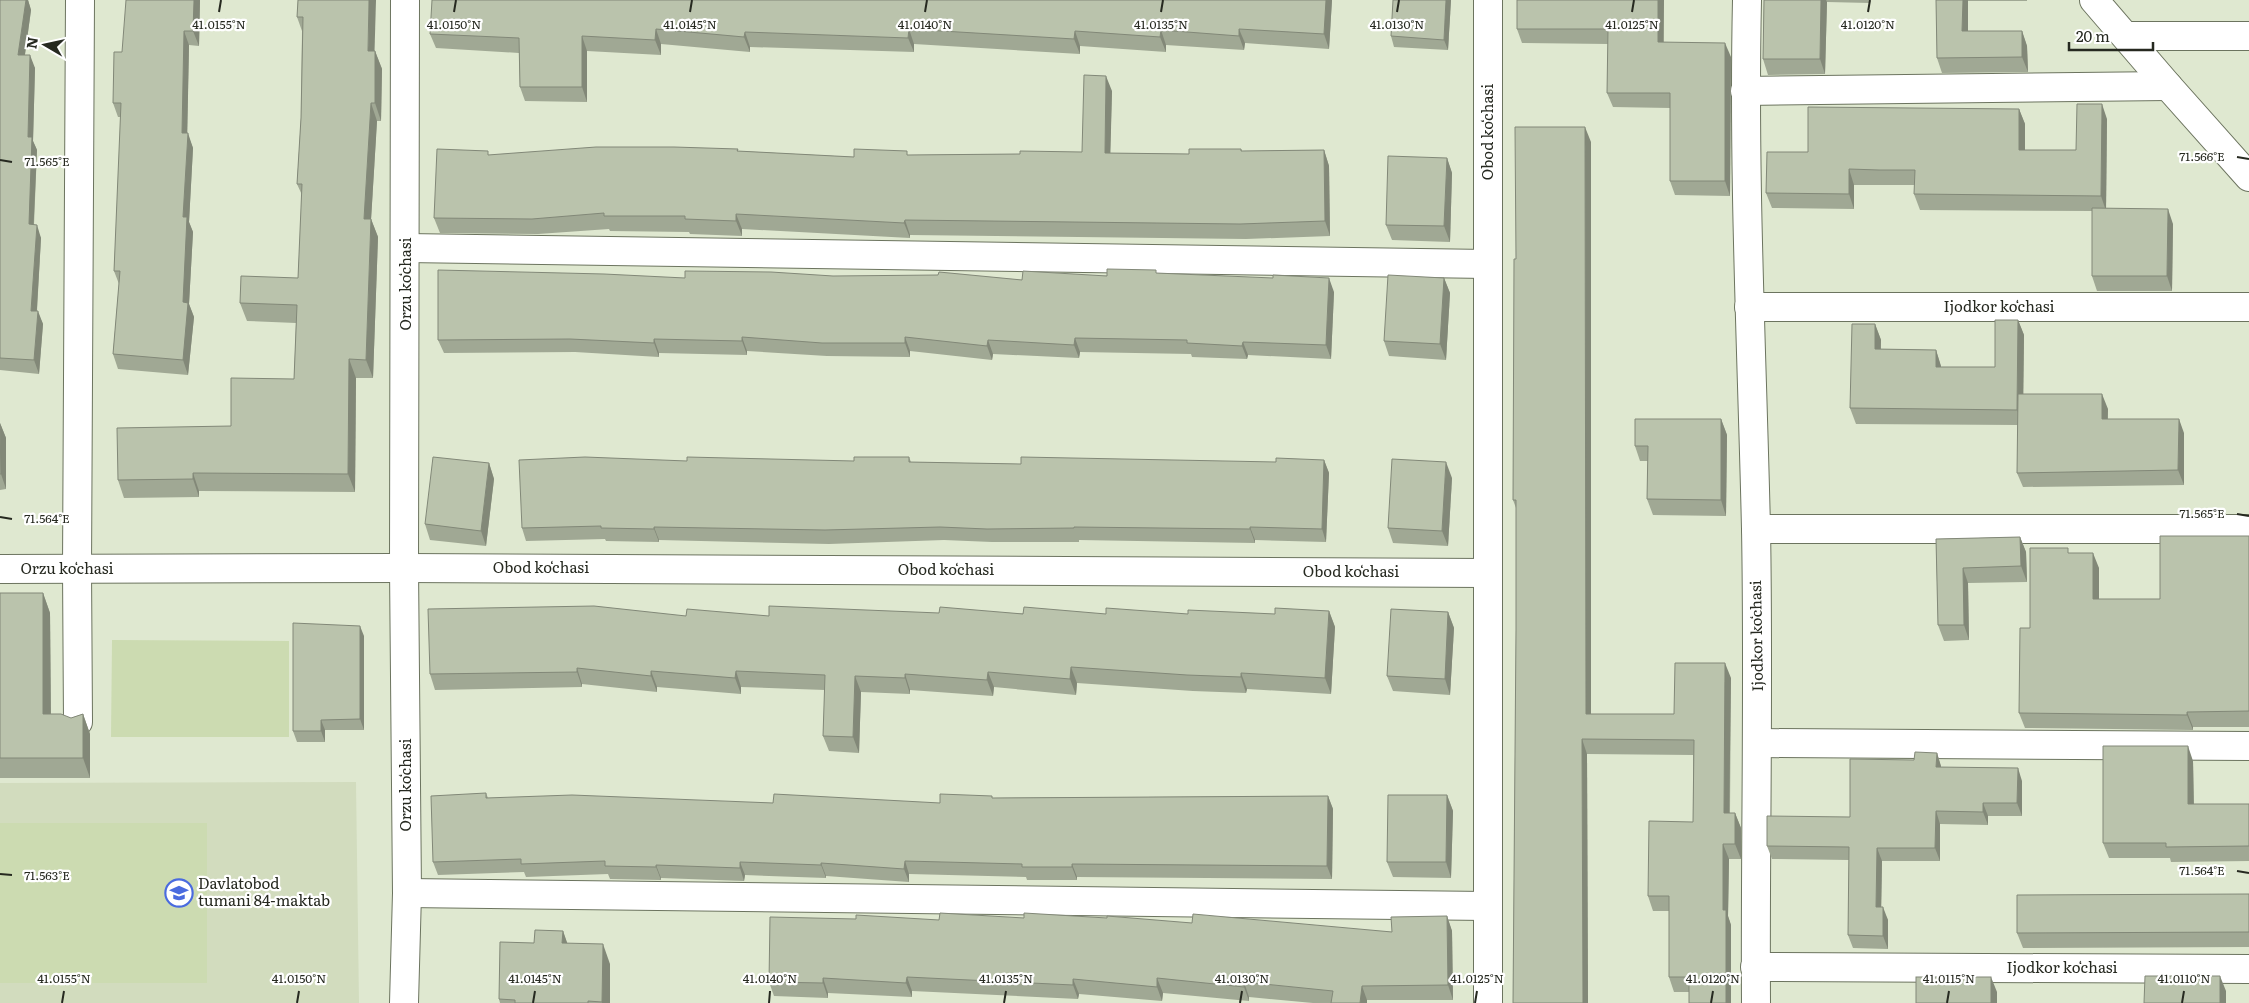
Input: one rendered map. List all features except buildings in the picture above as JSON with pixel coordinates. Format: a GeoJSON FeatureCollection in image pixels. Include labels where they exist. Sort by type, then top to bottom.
{"type":"FeatureCollection","features":[{"type":"Feature","properties":{"kind":"street"},"geometry":{"type":"LineString","coordinates":[[78,722],[80,0]]}},
{"type":"Feature","properties":{"kind":"street","name":"Orzu koʻchasi"},"geometry":{"type":"LineString","coordinates":[[404,1003],[407,893],[404,568],[406,0]]}},
{"type":"Feature","properties":{"kind":"street","name":"Obod koʻchasi"},"geometry":{"type":"LineString","coordinates":[[1488,0],[1486,906],[1488,1003]]}},
{"type":"Feature","properties":{"kind":"street","name":"Ijodkor koʻchasi"},"geometry":{"type":"LineString","coordinates":[[1747,0],[1745,91],[1756,529],[1758,743],[1756,1003]]}},
{"type":"Feature","properties":{"kind":"street"},"geometry":{"type":"LineString","coordinates":[[2094,0],[2249,177]]}},
{"type":"Feature","properties":{"kind":"street"},"geometry":{"type":"LineString","coordinates":[[2126,36],[2249,36]]}},
{"type":"Feature","properties":{"kind":"street"},"geometry":{"type":"LineString","coordinates":[[1745,91],[2168,86]]}},
{"type":"Feature","properties":{"kind":"street"},"geometry":{"type":"LineString","coordinates":[[406,248],[1487,264]]}},
{"type":"Feature","properties":{"kind":"street","name":"Ijodkor koʻchasi"},"geometry":{"type":"LineString","coordinates":[[1749,308],[2249,308]]}},
{"type":"Feature","properties":{"kind":"street"},"geometry":{"type":"LineString","coordinates":[[1756,529],[2249,529]]}},
{"type":"Feature","properties":{"kind":"street","name":"Orzu koʻchasi"},"geometry":{"type":"LineString","coordinates":[[0,569],[404,568]]}},
{"type":"Feature","properties":{"kind":"street","name":"Obod koʻchasi"},"geometry":{"type":"LineString","coordinates":[[404,568],[1487,573]]}},
{"type":"Feature","properties":{"kind":"street"},"geometry":{"type":"LineString","coordinates":[[1758,743],[2249,746]]}},
{"type":"Feature","properties":{"kind":"street"},"geometry":{"type":"LineString","coordinates":[[407,893],[1486,906]]}},
{"type":"Feature","properties":{"kind":"street","name":"Ijodkor koʻchasi"},"geometry":{"type":"LineString","coordinates":[[1755,967],[2249,970]]}},
{"type":"Feature","properties":{"kind":"shaded area"},"geometry":{"type":"Polygon","coordinates":[[[112,640],[289,641],[289,737],[111,737],[112,640]]]}},
{"type":"Feature","properties":{"kind":"shaded area","name":"Davlatobod tumani 84-maktab"},"geometry":{"type":"Polygon","coordinates":[[[356,782],[359,1003],[0,1003],[0,783],[356,782]]]}},
{"type":"Feature","properties":{"kind":"shaded area"},"geometry":{"type":"Polygon","coordinates":[[[0,823],[207,823],[207,983],[0,983],[0,823]]]}},
{"type":"Feature","properties":{"kind":"place","name":"Davlatobod tumani 84-maktab"},"geometry":{"type":"Point","coordinates":[179,893]}}]}
